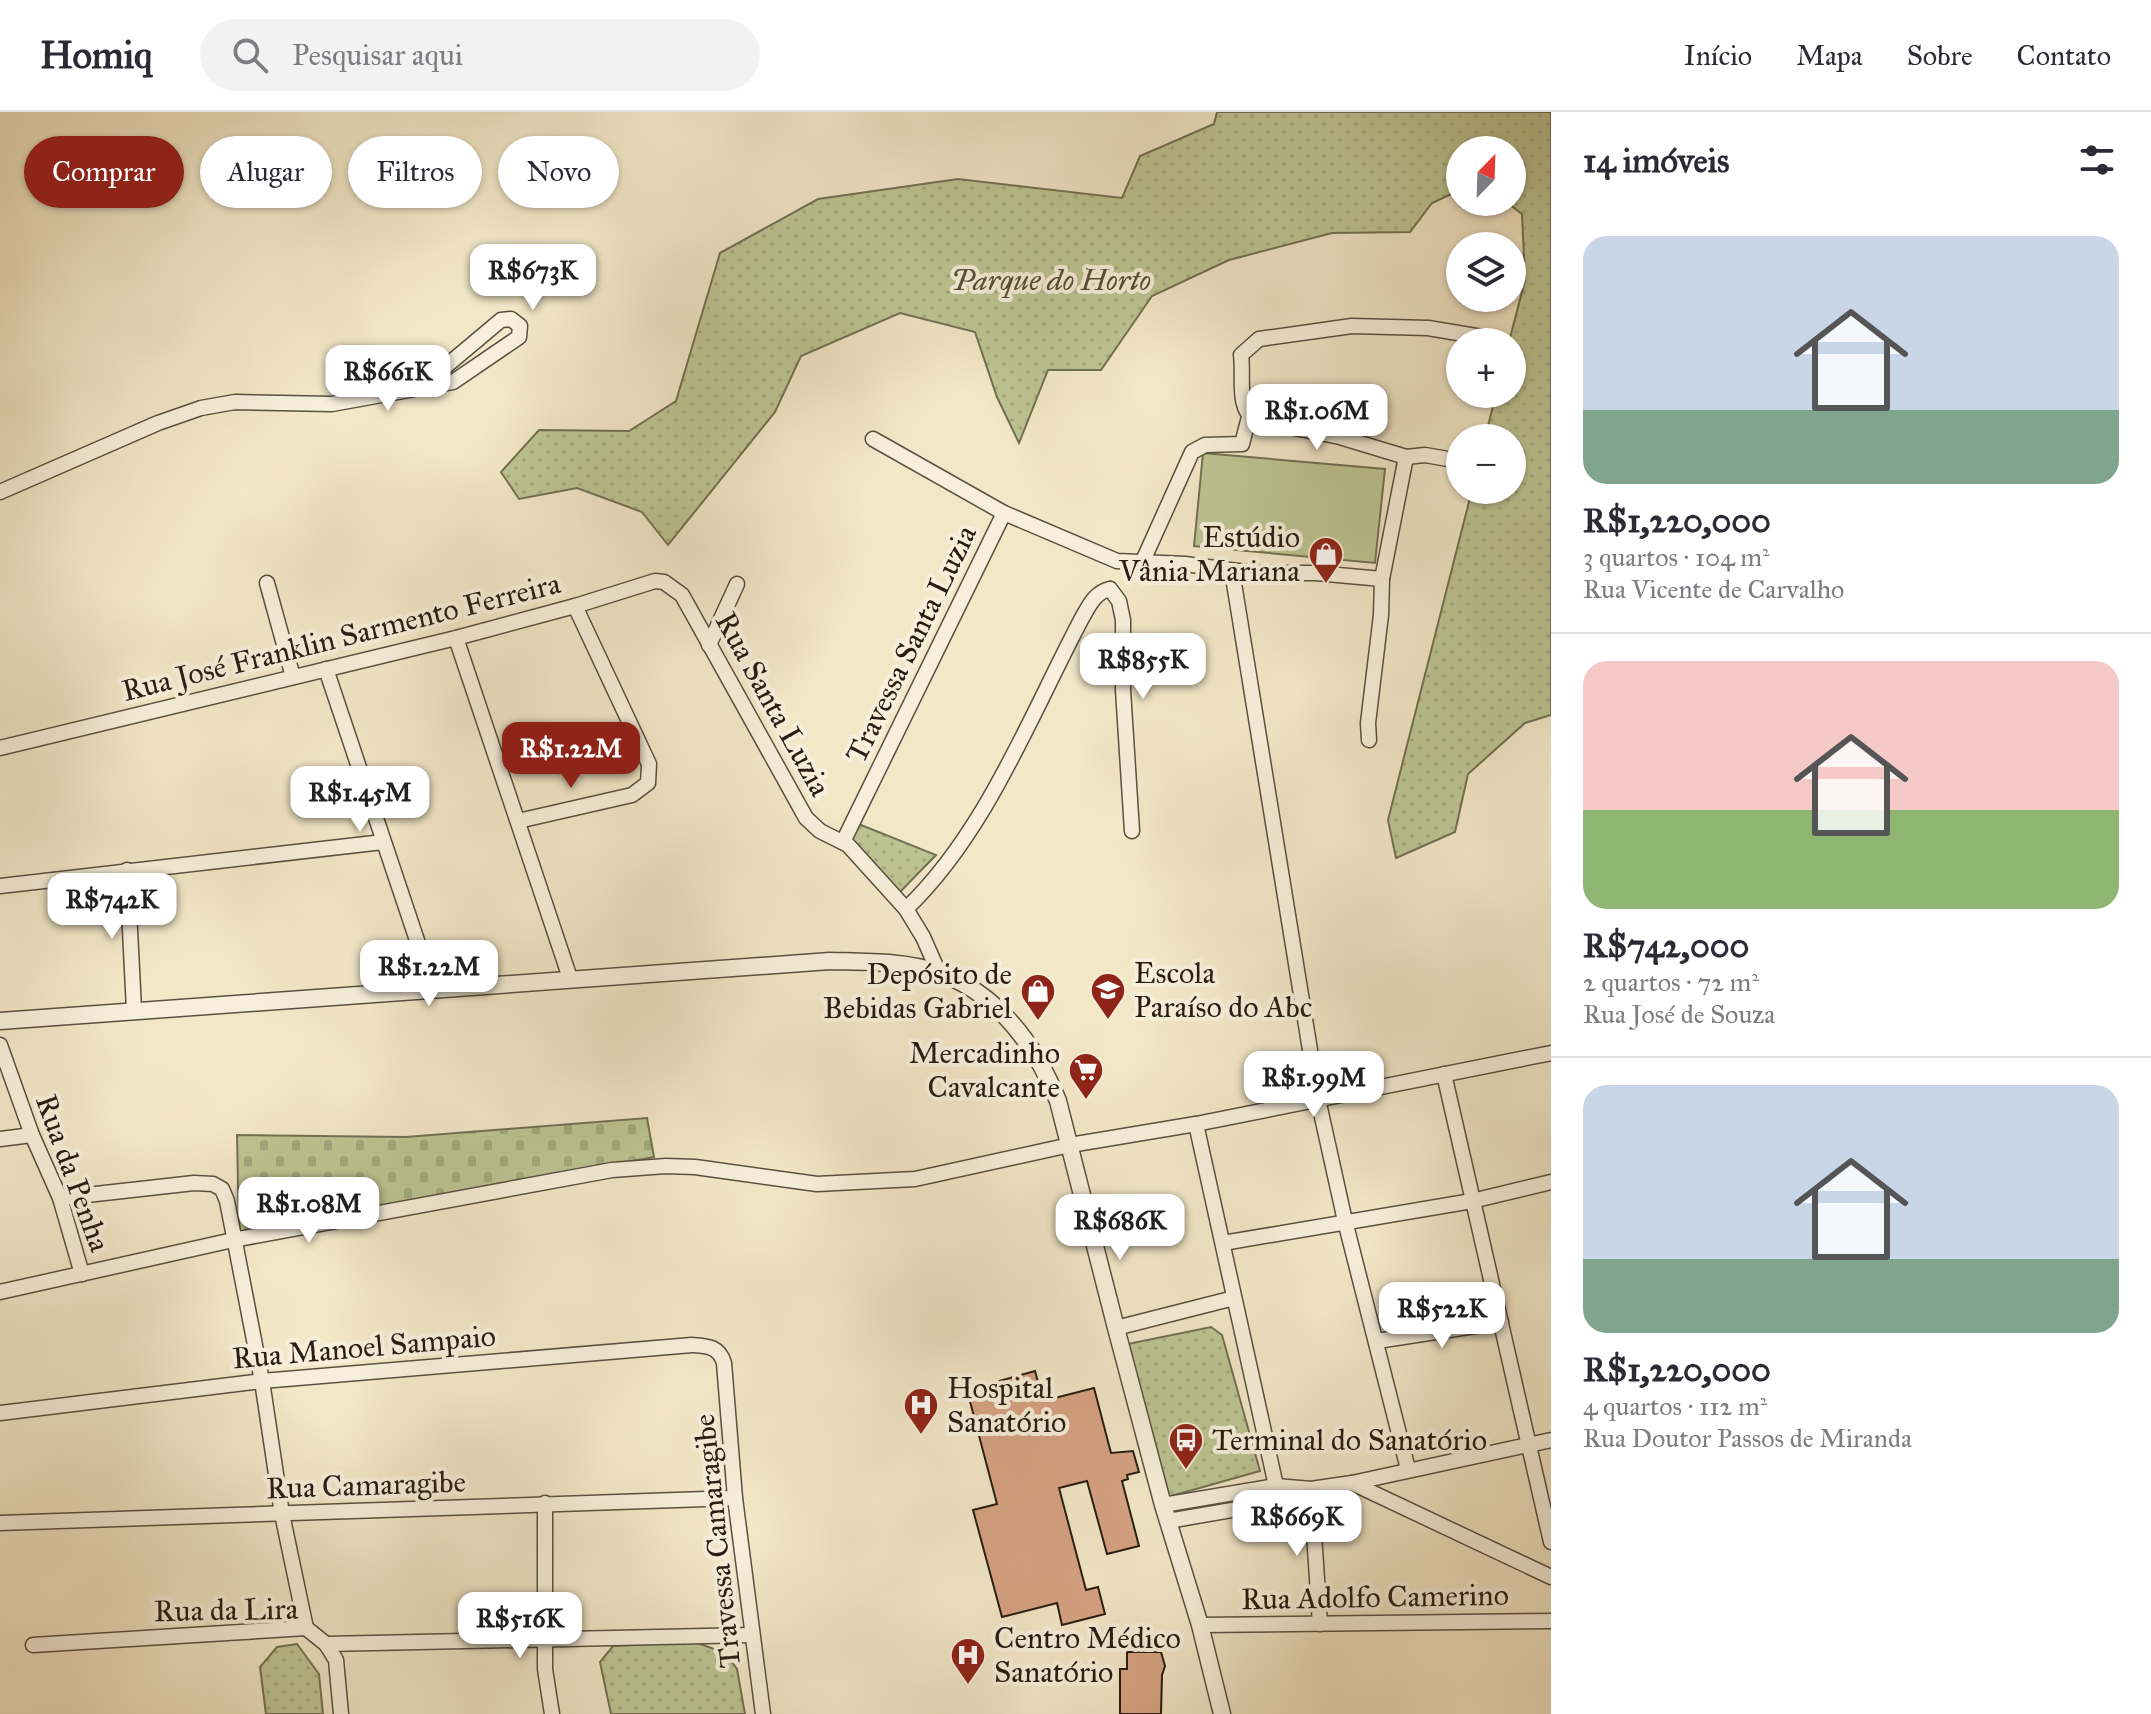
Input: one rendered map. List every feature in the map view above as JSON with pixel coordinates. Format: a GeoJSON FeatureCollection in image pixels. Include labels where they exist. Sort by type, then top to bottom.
{"type":"FeatureCollection","features":[{"type":"Feature","properties":{"kind":"street"},"geometry":{"type":"LineString","coordinates":[[0,492],[158,423],[201,408],[235,402],[332,404],[453,382],[519,337],[520,326],[511,319],[501,320],[445,367],[438,384]]}},
{"type":"Feature","properties":{"kind":"street"},"geometry":{"type":"LineString","coordinates":[[1142,563],[1192,452],[1205,445],[1242,444],[1249,417],[1243,402],[1241,355],[1259,339],[1374,325],[1446,332]]}},
{"type":"Feature","properties":{"kind":"street"},"geometry":{"type":"LineString","coordinates":[[1249,417],[1265,423],[1340,437],[1406,457],[1425,455],[1446,459]]}},
{"type":"Feature","properties":{"kind":"street"},"geometry":{"type":"LineString","coordinates":[[873,439],[1004,513],[1117,561],[1382,579]]}},
{"type":"Feature","properties":{"kind":"street"},"geometry":{"type":"LineString","coordinates":[[1369,740],[1369,710],[1377,660],[1382,579],[1406,457]]}},
{"type":"Feature","properties":{"kind":"street","name":"Travessa Santa Luzia"},"geometry":{"type":"LineString","coordinates":[[843,842],[1004,513]]}},
{"type":"Feature","properties":{"kind":"street"},"geometry":{"type":"LineString","coordinates":[[1110,589],[1117,561]]}},
{"type":"Feature","properties":{"kind":"street"},"geometry":{"type":"LineString","coordinates":[[1232,571],[1318,1099],[1345,1221],[1408,1469]]}},
{"type":"Feature","properties":{"kind":"street","name":"Rua José Franklin Sarmento Ferreira"},"geometry":{"type":"LineString","coordinates":[[0,748],[456,638],[655,581],[673,587],[685,601]]}},
{"type":"Feature","properties":{"kind":"street"},"geometry":{"type":"LineString","coordinates":[[267,583],[293,677]]}},
{"type":"Feature","properties":{"kind":"street"},"geometry":{"type":"LineString","coordinates":[[709,645],[737,584]]}},
{"type":"Feature","properties":{"kind":"street"},"geometry":{"type":"LineString","coordinates":[[1110,589],[1119,601],[1123,620],[1123,690],[1132,831]]}},
{"type":"Feature","properties":{"kind":"street"},"geometry":{"type":"LineString","coordinates":[[906,909],[939,874],[971,829],[1093,599],[1103,590],[1110,589]]}},
{"type":"Feature","properties":{"kind":"street","name":"Rua Santa Luzia"},"geometry":{"type":"LineString","coordinates":[[685,601],[806,818],[820,831],[843,842],[906,909],[939,973]]}},
{"type":"Feature","properties":{"kind":"street"},"geometry":{"type":"LineString","coordinates":[[518,821],[632,795],[648,783],[649,764],[575,606]]}},
{"type":"Feature","properties":{"kind":"street"},"geometry":{"type":"LineString","coordinates":[[456,638],[570,978]]}},
{"type":"Feature","properties":{"kind":"street"},"geometry":{"type":"LineString","coordinates":[[326,669],[433,988]]}},
{"type":"Feature","properties":{"kind":"street"},"geometry":{"type":"LineString","coordinates":[[0,886],[383,842]]}},
{"type":"Feature","properties":{"kind":"street"},"geometry":{"type":"LineString","coordinates":[[127,870],[134,1010]]}},
{"type":"Feature","properties":{"kind":"street"},"geometry":{"type":"LineString","coordinates":[[0,1021],[800,962],[893,963],[939,973],[979,994],[1029,1043],[1045,1069],[1058,1101],[1116,1328],[1222,1714]]}},
{"type":"Feature","properties":{"kind":"street","name":"Rua da Penha"},"geometry":{"type":"LineString","coordinates":[[0,1045],[32,1135],[60,1198],[82,1274]]}},
{"type":"Feature","properties":{"kind":"street"},"geometry":{"type":"LineString","coordinates":[[0,1292],[233,1240],[612,1170],[666,1166],[710,1169],[799,1184],[915,1179],[1070,1145],[1196,1124],[1551,1053]]}},
{"type":"Feature","properties":{"kind":"street"},"geometry":{"type":"LineString","coordinates":[[1444,1074],[1551,1542]]}},
{"type":"Feature","properties":{"kind":"street"},"geometry":{"type":"LineString","coordinates":[[1196,1124],[1276,1486]]}},
{"type":"Feature","properties":{"kind":"street"},"geometry":{"type":"LineString","coordinates":[[0,1139],[32,1135]]}},
{"type":"Feature","properties":{"kind":"street"},"geometry":{"type":"LineString","coordinates":[[1223,1243],[1472,1201],[1551,1182]]}},
{"type":"Feature","properties":{"kind":"street"},"geometry":{"type":"LineString","coordinates":[[60,1198],[203,1183],[218,1186],[227,1201],[262,1381],[282,1514],[306,1628]]}},
{"type":"Feature","properties":{"kind":"street"},"geometry":{"type":"LineString","coordinates":[[1116,1328],[1234,1298]]}},
{"type":"Feature","properties":{"kind":"street"},"geometry":{"type":"LineString","coordinates":[[1377,1341],[1501,1322]]}},
{"type":"Feature","properties":{"kind":"street","name":"Rua Manoel Sampaio"},"geometry":{"type":"LineString","coordinates":[[0,1413],[262,1381],[692,1345],[717,1350],[724,1363]]}},
{"type":"Feature","properties":{"kind":"street","name":"Travessa Camaragibe"},"geometry":{"type":"LineString","coordinates":[[724,1363],[735,1498],[763,1714]]}},
{"type":"Feature","properties":{"kind":"street"},"geometry":{"type":"LineString","coordinates":[[1166,1513],[1276,1486],[1311,1489],[1352,1483],[1551,1440]]}},
{"type":"Feature","properties":{"kind":"street"},"geometry":{"type":"LineString","coordinates":[[1352,1483],[1551,1577]]}},
{"type":"Feature","properties":{"kind":"street"},"geometry":{"type":"LineString","coordinates":[[1166,1513],[1279,1502],[1311,1489]]}},
{"type":"Feature","properties":{"kind":"street"},"geometry":{"type":"LineString","coordinates":[[1311,1489],[1320,1624]]}},
{"type":"Feature","properties":{"kind":"street","name":"Rua Camaragibe"},"geometry":{"type":"LineString","coordinates":[[0,1523],[735,1498]]}},
{"type":"Feature","properties":{"kind":"street"},"geometry":{"type":"LineString","coordinates":[[545,1503],[544,1640],[552,1714]]}},
{"type":"Feature","properties":{"kind":"street","name":"Rua Adolfo Camerino"},"geometry":{"type":"LineString","coordinates":[[1200,1625],[1551,1621]]}},
{"type":"Feature","properties":{"kind":"street","name":"Rua da Lira"},"geometry":{"type":"LineString","coordinates":[[33,1645],[306,1628],[326,1644],[752,1635]]}},
{"type":"Feature","properties":{"kind":"street"},"geometry":{"type":"LineString","coordinates":[[326,1644],[336,1660],[341,1714]]}},
{"type":"Feature","properties":{"kind":"green space","name":"Parque do Horto"},"geometry":{"type":"Polygon","coordinates":[[[1217,112],[1551,112],[1551,715],[1525,723],[1468,774],[1455,832],[1396,858],[1388,820],[1468,504],[1526,504],[1526,424],[1488,424],[1492,408],[1526,408],[1526,328],[1513,328],[1517,312],[1526,312],[1526,232],[1523,232],[1522,216],[1526,216],[1526,136],[1446,136],[1446,196],[1432,203],[1410,232],[1332,233],[1229,260],[1152,296],[1101,370],[1048,370],[1019,443],[997,397],[975,332],[900,313],[801,356],[775,412],[668,545],[642,512],[577,488],[519,499],[501,472],[539,430],[629,431],[676,401],[720,253],[818,199],[958,179],[1122,198],[1140,156],[1214,124],[1217,112]]]}},
{"type":"Feature","properties":{"kind":"green space"},"geometry":{"type":"Polygon","coordinates":[[[1203,453],[1385,469],[1375,563],[1194,546],[1203,453]]]}},
{"type":"Feature","properties":{"kind":"green space"},"geometry":{"type":"Polygon","coordinates":[[[856,823],[936,855],[897,895],[847,836],[856,823]]]}},
{"type":"Feature","properties":{"kind":"green space"},"geometry":{"type":"Polygon","coordinates":[[[647,1118],[654,1157],[239,1236],[237,1135],[406,1137],[647,1118]]]}},
{"type":"Feature","properties":{"kind":"green space"},"geometry":{"type":"Polygon","coordinates":[[[1211,1327],[1222,1335],[1260,1471],[1164,1498],[1123,1345],[1211,1327]]]}},
{"type":"Feature","properties":{"kind":"green space"},"geometry":{"type":"Polygon","coordinates":[[[695,1642],[725,1653],[737,1669],[745,1714],[611,1714],[600,1662],[613,1646],[695,1642]]]}},
{"type":"Feature","properties":{"kind":"green space"},"geometry":{"type":"Polygon","coordinates":[[[297,1644],[319,1674],[323,1714],[266,1714],[260,1667],[277,1647],[297,1644]]]}},
{"type":"Feature","properties":{"kind":"building"},"geometry":{"type":"Polygon","coordinates":[[[1035,1371],[1043,1401],[1094,1388],[1111,1453],[1133,1451],[1139,1472],[1127,1475],[1128,1479],[1122,1481],[1139,1546],[1107,1554],[1087,1481],[1059,1488],[1086,1590],[1098,1587],[1105,1614],[1062,1625],[1057,1603],[1002,1617],[973,1510],[997,1504],[967,1390],[1035,1371]]]}},
{"type":"Feature","properties":{"kind":"building","name":"Centro Médico Sanatório"},"geometry":{"type":"Polygon","coordinates":[[[1127,1652],[1161,1652],[1165,1666],[1161,1714],[1120,1714],[1120,1669],[1127,1669],[1127,1652]]]}},
{"type":"Feature","properties":{"kind":"place","name":"Estúdio Vânia Mariana"},"geometry":{"type":"Point","coordinates":[1326,585]}},
{"type":"Feature","properties":{"kind":"place","name":"Escola Paraíso do Abc"},"geometry":{"type":"Point","coordinates":[1108,1021]}},
{"type":"Feature","properties":{"kind":"place","name":"Depósito de Bebidas Gabriel"},"geometry":{"type":"Point","coordinates":[1038,1022]}},
{"type":"Feature","properties":{"kind":"place","name":"Mercadinho Cavalcante"},"geometry":{"type":"Point","coordinates":[1086,1101]}},
{"type":"Feature","properties":{"kind":"place","name":"Hospital Sanatório"},"geometry":{"type":"Point","coordinates":[921,1436]}},
{"type":"Feature","properties":{"kind":"place","name":"Terminal do Sanatório"},"geometry":{"type":"Point","coordinates":[1186,1471]}},
{"type":"Feature","properties":{"kind":"place","name":"Centro Médico Sanatório"},"geometry":{"type":"Point","coordinates":[968,1686]}}]}
